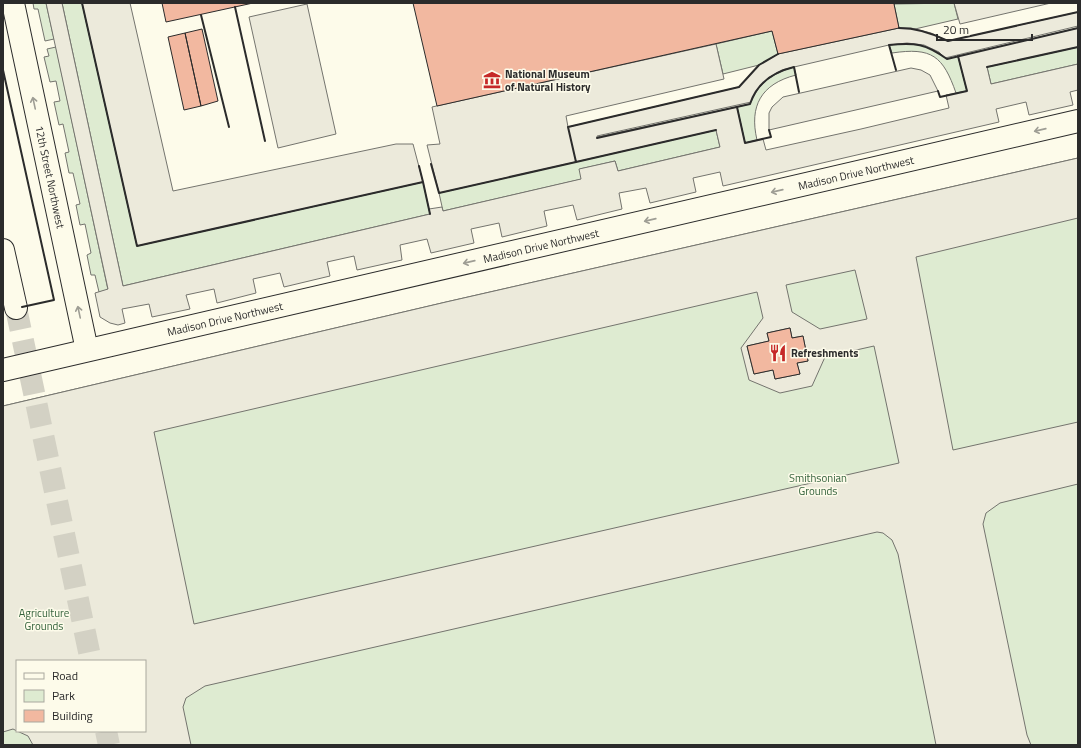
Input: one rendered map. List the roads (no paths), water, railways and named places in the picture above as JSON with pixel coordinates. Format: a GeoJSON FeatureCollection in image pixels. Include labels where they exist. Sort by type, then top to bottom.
{"type":"FeatureCollection","features":[{"type":"Feature","properties":{"kind":"main road","name":"12th Street Northwest"},"geometry":{"type":"LineString","coordinates":[[12,3],[87,350]]}},
{"type":"Feature","properties":{"kind":"main road","name":"Madison Drive Northwest"},"geometry":{"type":"LineString","coordinates":[[3,370],[1078,121]]}},
{"type":"Feature","properties":{"kind":"main road"},"geometry":{"type":"LineString","coordinates":[[3,250],[16,308]]}},
{"type":"Feature","properties":{"kind":"tunnel"},"geometry":{"type":"LineString","coordinates":[[16,308],[91,660]]}},
{"type":"Feature","properties":{"kind":"tunnel"},"geometry":{"type":"LineString","coordinates":[[106,732],[109,745]]}},
{"type":"Feature","properties":{"kind":"place","name":"National Museum of Natural History"},"geometry":{"type":"Point","coordinates":[492,80]}},
{"type":"Feature","properties":{"kind":"place","name":"Refreshments"},"geometry":{"type":"Point","coordinates":[778,353]}},
{"type":"Feature","properties":{"kind":"park label","name":"Smithsonian Grounds"},"geometry":{"type":"Point","coordinates":[818,484]}},
{"type":"Feature","properties":{"kind":"park label","name":"Agriculture Grounds"},"geometry":{"type":"Point","coordinates":[44,619]}}]}
